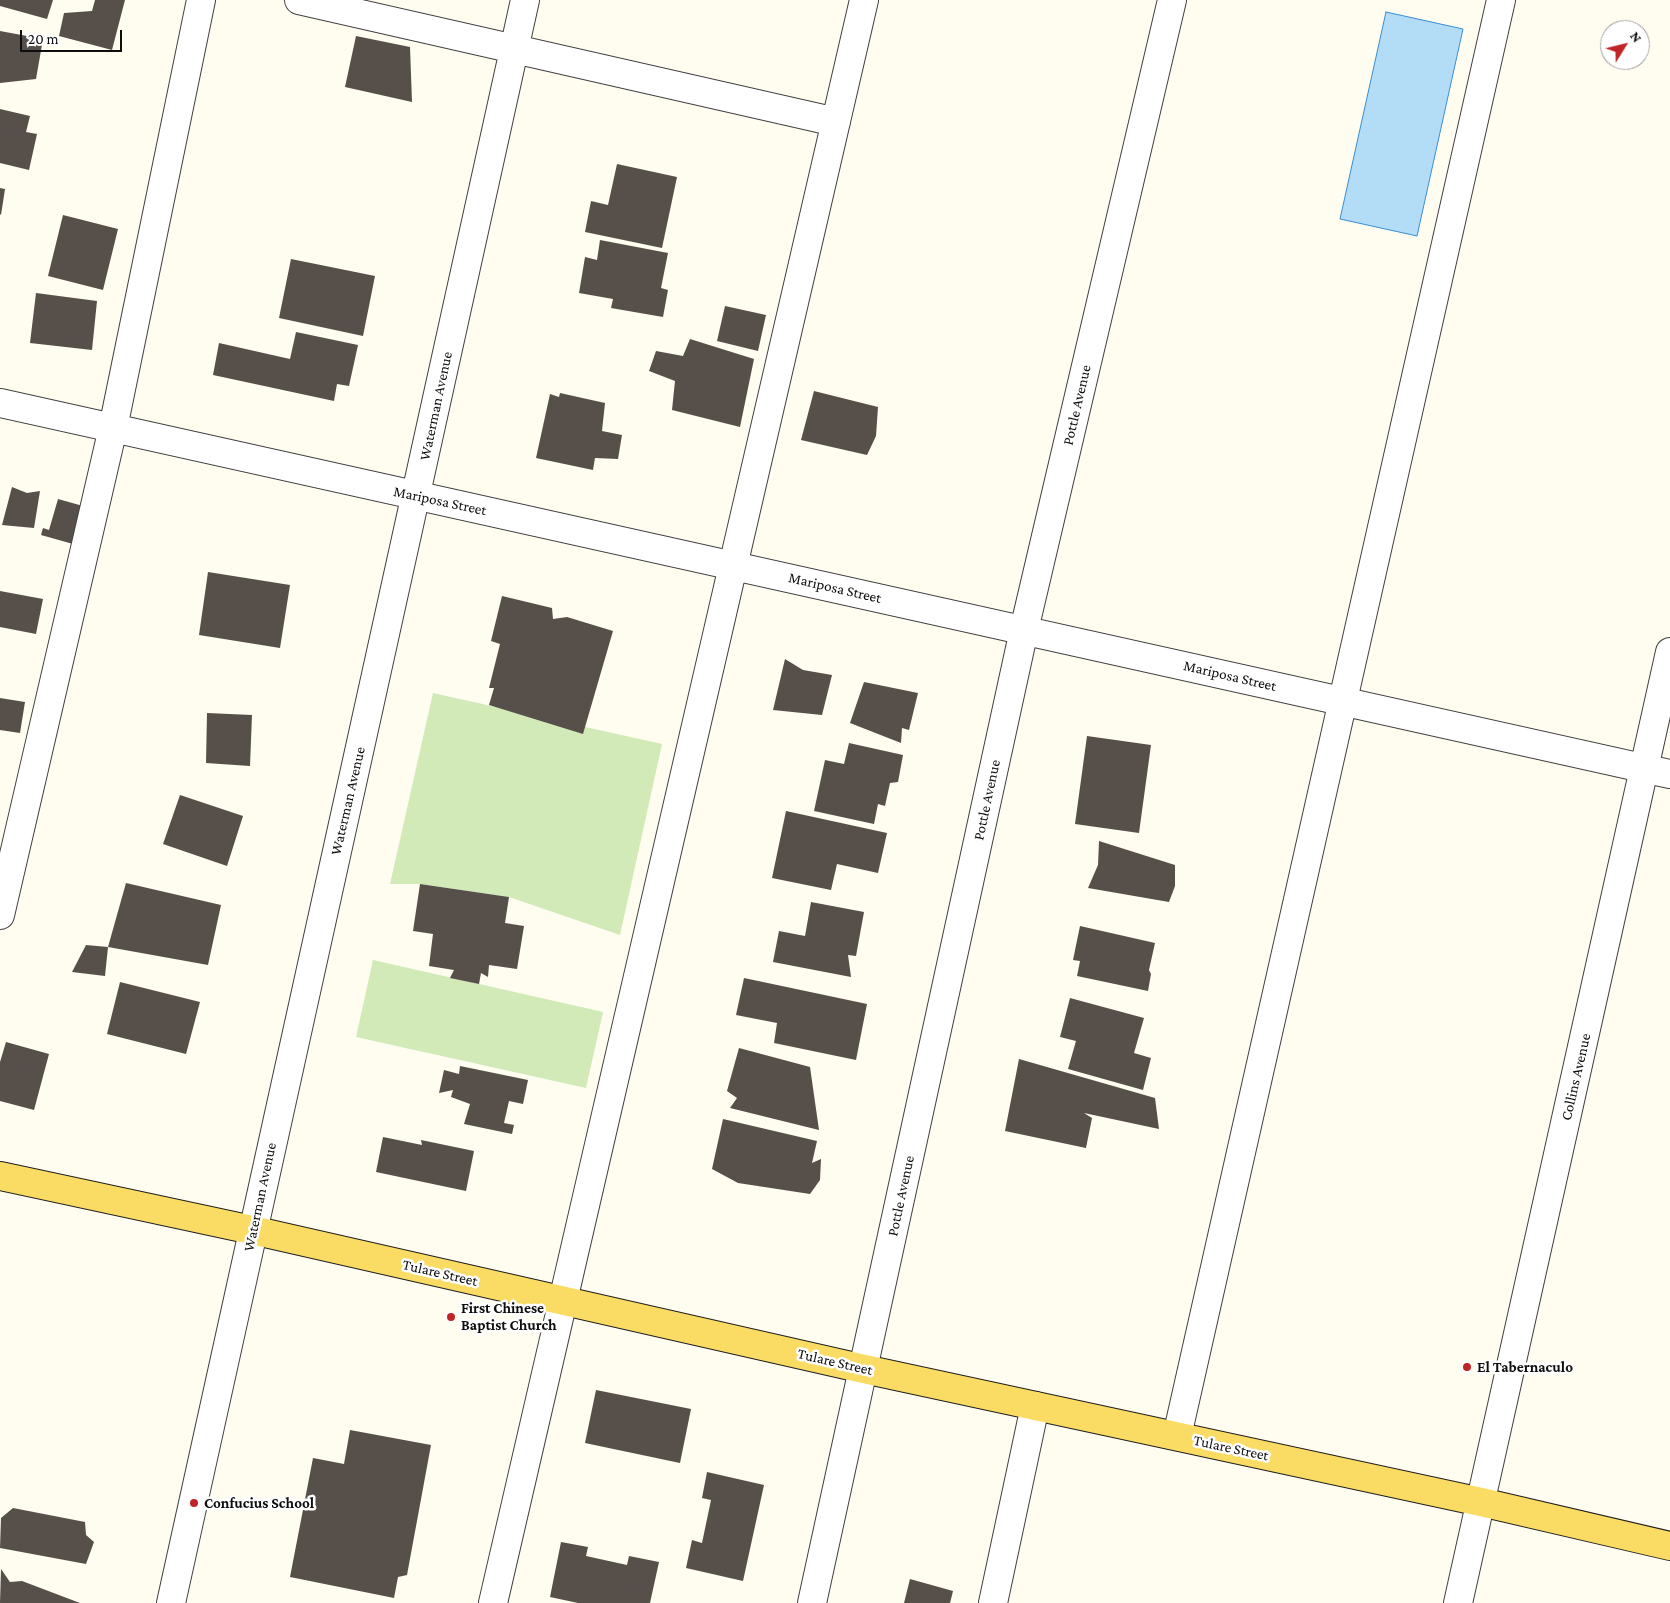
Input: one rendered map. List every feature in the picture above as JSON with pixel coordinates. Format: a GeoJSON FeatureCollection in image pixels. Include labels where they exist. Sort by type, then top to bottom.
{"type":"FeatureCollection","features":[{"type":"Feature","properties":{"kind":"main road","name":"Tulare Street"},"geometry":{"type":"LineString","coordinates":[[0,1176],[252,1230],[864,1369],[1481,1502],[1670,1546]]}},
{"type":"Feature","properties":{"kind":"street"},"geometry":{"type":"LineString","coordinates":[[0,915],[113,428],[201,0]]}},
{"type":"Feature","properties":{"kind":"street"},"geometry":{"type":"LineString","coordinates":[[299,0],[836,122]]}},
{"type":"Feature","properties":{"kind":"street","name":"Waterman Avenue"},"geometry":{"type":"LineString","coordinates":[[171,1603],[525,0]]}},
{"type":"Feature","properties":{"kind":"street"},"geometry":{"type":"LineString","coordinates":[[493,1603],[864,0]]}},
{"type":"Feature","properties":{"kind":"street","name":"Pottle Avenue"},"geometry":{"type":"LineString","coordinates":[[812,1603],[1024,630],[1172,0]]}},
{"type":"Feature","properties":{"kind":"street"},"geometry":{"type":"LineString","coordinates":[[1177,1436],[1501,0]]}},
{"type":"Feature","properties":{"kind":"street","name":"Mariposa Street"},"geometry":{"type":"LineString","coordinates":[[0,403],[1658,771]]}},
{"type":"Feature","properties":{"kind":"street","name":"Collins Avenue"},"geometry":{"type":"LineString","coordinates":[[1458,1603],[1658,771],[1670,652]]}},
{"type":"Feature","properties":{"kind":"street"},"geometry":{"type":"LineString","coordinates":[[993,1603],[1035,1406]]}},
{"type":"Feature","properties":{"kind":"green space"},"geometry":{"type":"Polygon","coordinates":[[[433,693],[662,744],[620,935],[509,897],[420,884],[390,884],[433,693]]]}},
{"type":"Feature","properties":{"kind":"green space"},"geometry":{"type":"Polygon","coordinates":[[[373,960],[603,1012],[586,1088],[356,1037],[373,960]]]}},
{"type":"Feature","properties":{"kind":"water"},"geometry":{"type":"Polygon","coordinates":[[[1386,12],[1463,29],[1417,236],[1340,219],[1386,12]]]}},
{"type":"Feature","properties":{"kind":"building"},"geometry":{"type":"Polygon","coordinates":[[[0,0],[53,0],[47,19],[0,6],[0,0]]]}},
{"type":"Feature","properties":{"kind":"building"},"geometry":{"type":"Polygon","coordinates":[[[95,0],[125,0],[112,50],[59,36],[64,13],[92,11],[95,0]]]}},
{"type":"Feature","properties":{"kind":"building"},"geometry":{"type":"Polygon","coordinates":[[[0,31],[43,39],[36,79],[0,83],[0,31]]]}},
{"type":"Feature","properties":{"kind":"building"},"geometry":{"type":"Polygon","coordinates":[[[356,36],[410,47],[412,102],[345,87],[356,36]]]}},
{"type":"Feature","properties":{"kind":"building"},"geometry":{"type":"Polygon","coordinates":[[[0,109],[30,116],[26,132],[37,134],[29,170],[0,163],[0,109]]]}},
{"type":"Feature","properties":{"kind":"building"},"geometry":{"type":"Polygon","coordinates":[[[617,164],[677,177],[662,248],[585,232],[591,201],[608,205],[617,164]]]}},
{"type":"Feature","properties":{"kind":"building"},"geometry":{"type":"Polygon","coordinates":[[[0,188],[5,189],[1,215],[0,214],[0,188]]]}},
{"type":"Feature","properties":{"kind":"building"},"geometry":{"type":"Polygon","coordinates":[[[63,215],[118,229],[103,290],[48,276],[63,215]]]}},
{"type":"Feature","properties":{"kind":"building"},"geometry":{"type":"Polygon","coordinates":[[[600,240],[668,253],[661,288],[668,290],[663,317],[611,308],[613,299],[579,293],[585,257],[597,260],[600,240]]]}},
{"type":"Feature","properties":{"kind":"building"},"geometry":{"type":"Polygon","coordinates":[[[291,259],[375,276],[363,336],[279,318],[291,259]]]}},
{"type":"Feature","properties":{"kind":"building"},"geometry":{"type":"Polygon","coordinates":[[[36,293],[97,301],[92,350],[30,343],[36,293]]]}},
{"type":"Feature","properties":{"kind":"building"},"geometry":{"type":"Polygon","coordinates":[[[725,306],[766,315],[758,351],[717,341],[725,306]]]}},
{"type":"Feature","properties":{"kind":"building"},"geometry":{"type":"Polygon","coordinates":[[[296,332],[358,345],[349,386],[337,384],[334,401],[213,375],[219,343],[290,359],[296,332]]]}},
{"type":"Feature","properties":{"kind":"building"},"geometry":{"type":"Polygon","coordinates":[[[690,339],[754,359],[740,427],[672,410],[675,381],[649,371],[656,351],[683,356],[690,339]]]}},
{"type":"Feature","properties":{"kind":"building"},"geometry":{"type":"Polygon","coordinates":[[[814,391],[878,407],[876,436],[867,455],[801,440],[814,391]]]}},
{"type":"Feature","properties":{"kind":"building"},"geometry":{"type":"Polygon","coordinates":[[[560,393],[605,403],[602,431],[622,435],[618,459],[595,458],[593,470],[536,458],[550,394],[559,397],[560,393]]]}},
{"type":"Feature","properties":{"kind":"building"},"geometry":{"type":"Polygon","coordinates":[[[12,487],[27,493],[40,491],[34,528],[2,525],[12,487]]]}},
{"type":"Feature","properties":{"kind":"building"},"geometry":{"type":"Polygon","coordinates":[[[58,499],[83,506],[73,544],[41,535],[43,528],[49,530],[58,499]]]}},
{"type":"Feature","properties":{"kind":"building"},"geometry":{"type":"Polygon","coordinates":[[[208,572],[290,585],[280,648],[199,635],[208,572]]]}},
{"type":"Feature","properties":{"kind":"building"},"geometry":{"type":"Polygon","coordinates":[[[0,591],[43,599],[36,634],[0,627],[0,591]]]}},
{"type":"Feature","properties":{"kind":"building"},"geometry":{"type":"Polygon","coordinates":[[[502,596],[552,608],[553,619],[567,617],[613,631],[583,734],[489,705],[494,688],[489,688],[500,644],[491,641],[502,596]]]}},
{"type":"Feature","properties":{"kind":"building"},"geometry":{"type":"Polygon","coordinates":[[[785,659],[803,670],[832,675],[822,715],[773,710],[785,659]]]}},
{"type":"Feature","properties":{"kind":"building"},"geometry":{"type":"Polygon","coordinates":[[[864,682],[918,693],[909,730],[902,728],[901,743],[850,723],[864,682]]]}},
{"type":"Feature","properties":{"kind":"building"},"geometry":{"type":"Polygon","coordinates":[[[0,698],[25,702],[20,733],[0,730],[0,698]]]}},
{"type":"Feature","properties":{"kind":"building"},"geometry":{"type":"Polygon","coordinates":[[[207,713],[252,715],[250,766],[206,763],[207,713]]]}},
{"type":"Feature","properties":{"kind":"building"},"geometry":{"type":"Polygon","coordinates":[[[1087,736],[1151,745],[1139,833],[1075,824],[1087,736]]]}},
{"type":"Feature","properties":{"kind":"building"},"geometry":{"type":"Polygon","coordinates":[[[849,743],[903,755],[898,782],[890,783],[885,806],[878,804],[874,824],[814,811],[825,760],[844,764],[849,743]]]}},
{"type":"Feature","properties":{"kind":"building"},"geometry":{"type":"Polygon","coordinates":[[[180,795],[243,816],[227,866],[163,844],[180,795]]]}},
{"type":"Feature","properties":{"kind":"building"},"geometry":{"type":"Polygon","coordinates":[[[786,811],[887,833],[878,873],[837,864],[831,890],[772,878],[786,811]]]}},
{"type":"Feature","properties":{"kind":"building"},"geometry":{"type":"Polygon","coordinates":[[[1099,841],[1175,865],[1175,886],[1169,902],[1088,888],[1098,865],[1099,841]]]}},
{"type":"Feature","properties":{"kind":"building"},"geometry":{"type":"Polygon","coordinates":[[[126,883],[221,905],[208,965],[108,947],[126,883]]]}},
{"type":"Feature","properties":{"kind":"building"},"geometry":{"type":"Polygon","coordinates":[[[420,884],[509,897],[505,923],[524,926],[517,969],[489,965],[488,977],[481,973],[479,984],[450,978],[454,970],[429,966],[433,934],[413,931],[420,884]]]}},
{"type":"Feature","properties":{"kind":"building"},"geometry":{"type":"Polygon","coordinates":[[[811,902],[864,912],[856,956],[848,955],[851,977],[773,962],[779,931],[805,936],[811,902]]]}},
{"type":"Feature","properties":{"kind":"building"},"geometry":{"type":"Polygon","coordinates":[[[1080,926],[1155,943],[1149,970],[1151,974],[1148,991],[1077,976],[1080,961],[1073,960],[1080,926]]]}},
{"type":"Feature","properties":{"kind":"building"},"geometry":{"type":"Polygon","coordinates":[[[86,945],[108,947],[105,976],[72,972],[86,945]]]}},
{"type":"Feature","properties":{"kind":"building"},"geometry":{"type":"Polygon","coordinates":[[[744,978],[867,1004],[856,1060],[774,1043],[777,1023],[736,1015],[744,978]]]}},
{"type":"Feature","properties":{"kind":"building"},"geometry":{"type":"Polygon","coordinates":[[[120,982],[200,1002],[186,1054],[107,1034],[120,982]]]}},
{"type":"Feature","properties":{"kind":"building"},"geometry":{"type":"Polygon","coordinates":[[[1070,998],[1144,1018],[1134,1053],[1151,1058],[1143,1090],[1068,1069],[1076,1041],[1060,1037],[1070,998]]]}},
{"type":"Feature","properties":{"kind":"building"},"geometry":{"type":"Polygon","coordinates":[[[6,1042],[49,1054],[34,1110],[0,1101],[0,1062],[6,1042]]]}},
{"type":"Feature","properties":{"kind":"building"},"geometry":{"type":"Polygon","coordinates":[[[739,1048],[810,1067],[819,1130],[730,1108],[737,1098],[727,1091],[739,1048]]]}},
{"type":"Feature","properties":{"kind":"building"},"geometry":{"type":"Polygon","coordinates":[[[1019,1059],[1155,1098],[1159,1129],[1084,1113],[1092,1118],[1086,1148],[1005,1131],[1019,1059]]]}},
{"type":"Feature","properties":{"kind":"building"},"geometry":{"type":"Polygon","coordinates":[[[460,1066],[528,1080],[523,1104],[509,1101],[504,1123],[514,1125],[512,1134],[464,1124],[470,1104],[451,1097],[453,1090],[439,1093],[444,1070],[459,1074],[460,1066]]]}},
{"type":"Feature","properties":{"kind":"building"},"geometry":{"type":"Polygon","coordinates":[[[723,1119],[817,1141],[812,1163],[821,1159],[820,1180],[810,1194],[738,1183],[712,1169],[723,1119]]]}},
{"type":"Feature","properties":{"kind":"building"},"geometry":{"type":"Polygon","coordinates":[[[383,1137],[422,1145],[421,1140],[474,1151],[466,1191],[376,1172],[383,1137]]]}},
{"type":"Feature","properties":{"kind":"building"},"geometry":{"type":"Polygon","coordinates":[[[596,1390],[691,1409],[680,1463],[585,1443],[596,1390]]]}},
{"type":"Feature","properties":{"kind":"building"},"geometry":{"type":"Polygon","coordinates":[[[350,1430],[431,1445],[407,1575],[398,1577],[394,1598],[290,1577],[313,1458],[344,1464],[350,1430]]]}},
{"type":"Feature","properties":{"kind":"building"},"geometry":{"type":"Polygon","coordinates":[[[707,1472],[764,1485],[743,1581],[686,1568],[692,1540],[702,1543],[711,1500],[702,1498],[707,1472]]]}},
{"type":"Feature","properties":{"kind":"building"},"geometry":{"type":"Polygon","coordinates":[[[13,1508],[85,1522],[86,1535],[94,1542],[86,1564],[0,1548],[1,1518],[13,1508]]]}},
{"type":"Feature","properties":{"kind":"building"},"geometry":{"type":"Polygon","coordinates":[[[561,1542],[588,1547],[586,1556],[627,1565],[629,1556],[659,1562],[650,1603],[578,1603],[550,1597],[561,1542]]]}},
{"type":"Feature","properties":{"kind":"building"},"geometry":{"type":"Polygon","coordinates":[[[1,1569],[10,1582],[22,1581],[80,1603],[0,1603],[1,1569]]]}},
{"type":"Feature","properties":{"kind":"building"},"geometry":{"type":"Polygon","coordinates":[[[910,1579],[953,1591],[950,1603],[904,1603],[910,1579]]]}},
{"type":"Feature","properties":{"kind":"place","name":"First Chinese Baptist Church"},"geometry":{"type":"Point","coordinates":[451,1317]}},
{"type":"Feature","properties":{"kind":"place","name":"El Tabernaculo"},"geometry":{"type":"Point","coordinates":[1467,1367]}},
{"type":"Feature","properties":{"kind":"place","name":"Confucius School"},"geometry":{"type":"Point","coordinates":[194,1503]}}]}
